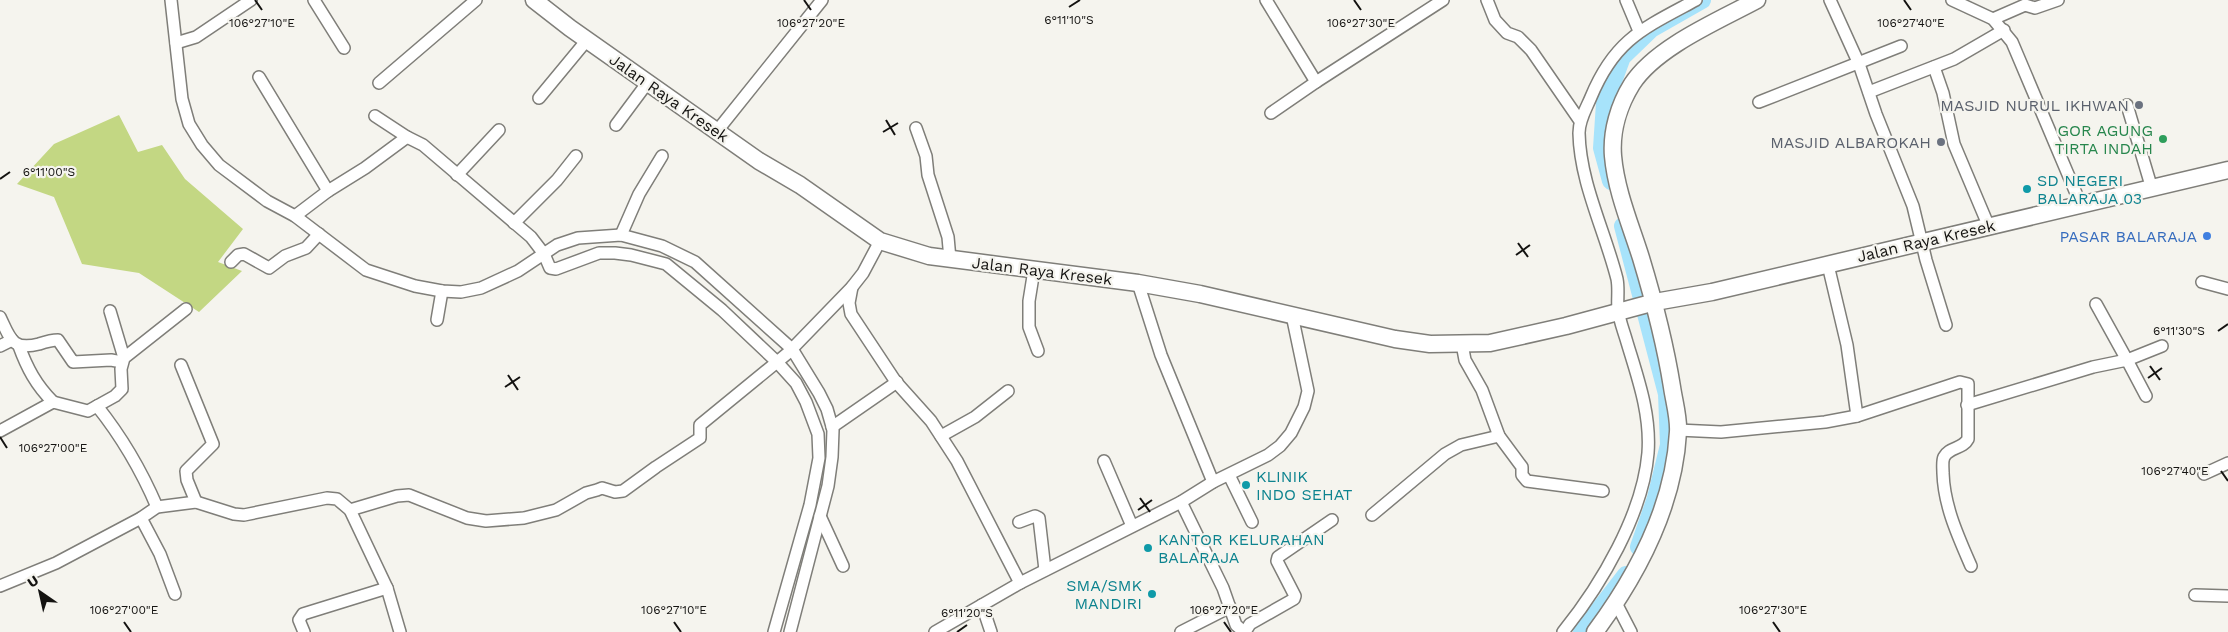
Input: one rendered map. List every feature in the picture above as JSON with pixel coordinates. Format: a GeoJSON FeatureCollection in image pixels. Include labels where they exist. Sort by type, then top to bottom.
{"type":"FeatureCollection","features":[{"type":"Feature","properties":{"kind":"main road"},"geometry":{"type":"LineString","coordinates":[[1595,632],[1616,603],[1639,564],[1652,536],[1672,474],[1678,430],[1666,352],[1621,194],[1613,156],[1614,131],[1620,107],[1633,84],[1656,58],[1757,0]]}},
{"type":"Feature","properties":{"kind":"main road","name":"Jalan Raya Kresek"},"geometry":{"type":"LineString","coordinates":[[538,1],[587,40],[717,131],[880,241],[929,256],[1138,283],[1292,315],[1395,339],[1430,344],[1490,343],[1531,335],[1653,303],[1712,292],[2228,170]]}},
{"type":"Feature","properties":{"kind":"street"},"geometry":{"type":"LineString","coordinates":[[171,0],[182,99],[189,124],[202,145],[219,165],[267,201],[295,216],[366,270],[442,293],[462,292],[481,288],[546,260],[557,245],[578,238],[621,235],[662,246],[681,274],[707,284],[784,356],[813,398],[827,431],[820,516],[790,632]]}},
{"type":"Feature","properties":{"kind":"street"},"geometry":{"type":"LineString","coordinates":[[176,43],[196,37],[251,0]]}},
{"type":"Feature","properties":{"kind":"street"},"geometry":{"type":"LineString","coordinates":[[314,0],[344,48]]}},
{"type":"Feature","properties":{"kind":"street"},"geometry":{"type":"LineString","coordinates":[[379,82],[476,0]]}},
{"type":"Feature","properties":{"kind":"street"},"geometry":{"type":"LineString","coordinates":[[717,131],[822,0]]}},
{"type":"Feature","properties":{"kind":"street"},"geometry":{"type":"LineString","coordinates":[[1266,0],[1316,82]]}},
{"type":"Feature","properties":{"kind":"street"},"geometry":{"type":"LineString","coordinates":[[1272,113],[1316,82],[1443,0]]}},
{"type":"Feature","properties":{"kind":"street"},"geometry":{"type":"LineString","coordinates":[[1487,0],[1495,20],[1507,33],[1518,38],[1531,50],[1580,121]]}},
{"type":"Feature","properties":{"kind":"street"},"geometry":{"type":"LineString","coordinates":[[1626,0],[1639,31]]}},
{"type":"Feature","properties":{"kind":"street"},"geometry":{"type":"LineString","coordinates":[[1563,632],[1606,572],[1633,512],[1643,483],[1648,453],[1648,420],[1621,311],[1617,281],[1586,173],[1582,154],[1580,121],[1594,89],[1610,60],[1639,31],[1696,0]]}},
{"type":"Feature","properties":{"kind":"street"},"geometry":{"type":"LineString","coordinates":[[1830,0],[1859,64],[1913,206],[1946,325]]}},
{"type":"Feature","properties":{"kind":"street"},"geometry":{"type":"LineString","coordinates":[[1952,0],[1994,19],[2012,42],[2034,90],[2081,205]]}},
{"type":"Feature","properties":{"kind":"street"},"geometry":{"type":"LineString","coordinates":[[1994,19],[2025,5],[2035,8],[2058,0]]}},
{"type":"Feature","properties":{"kind":"street"},"geometry":{"type":"LineString","coordinates":[[1869,92],[1954,59],[2004,30]]}},
{"type":"Feature","properties":{"kind":"street"},"geometry":{"type":"LineString","coordinates":[[539,98],[587,40]]}},
{"type":"Feature","properties":{"kind":"street"},"geometry":{"type":"LineString","coordinates":[[1759,102],[1901,46]]}},
{"type":"Feature","properties":{"kind":"street"},"geometry":{"type":"LineString","coordinates":[[1934,67],[1943,93],[1954,144],[1989,227]]}},
{"type":"Feature","properties":{"kind":"street"},"geometry":{"type":"LineString","coordinates":[[259,76],[328,190]]}},
{"type":"Feature","properties":{"kind":"street"},"geometry":{"type":"LineString","coordinates":[[616,125],[648,82]]}},
{"type":"Feature","properties":{"kind":"street"},"geometry":{"type":"LineString","coordinates":[[2127,105],[2152,189]]}},
{"type":"Feature","properties":{"kind":"street"},"geometry":{"type":"LineString","coordinates":[[375,116],[423,145],[532,237],[546,260],[556,269],[599,254],[615,253],[669,258],[694,264],[707,284],[784,356],[796,384],[813,398],[827,431]]}},
{"type":"Feature","properties":{"kind":"street"},"geometry":{"type":"LineString","coordinates":[[916,128],[926,156],[928,175],[948,237],[950,259]]}},
{"type":"Feature","properties":{"kind":"street"},"geometry":{"type":"LineString","coordinates":[[457,175],[499,130]]}},
{"type":"Feature","properties":{"kind":"street"},"geometry":{"type":"LineString","coordinates":[[295,216],[328,190],[365,168],[407,137]]}},
{"type":"Feature","properties":{"kind":"street"},"geometry":{"type":"LineString","coordinates":[[514,222],[557,180],[576,156]]}},
{"type":"Feature","properties":{"kind":"street"},"geometry":{"type":"LineString","coordinates":[[621,235],[639,194],[662,156]]}},
{"type":"Feature","properties":{"kind":"street"},"geometry":{"type":"LineString","coordinates":[[231,262],[238,255],[244,254],[267,268],[271,268],[285,256],[306,248],[319,234]]}},
{"type":"Feature","properties":{"kind":"street"},"geometry":{"type":"LineString","coordinates":[[350,510],[397,496],[409,495],[467,518],[486,521],[502,520],[524,518],[556,510],[586,493],[602,488],[615,492],[623,491],[700,438],[700,425],[784,356],[852,286],[863,273],[880,241]]}},
{"type":"Feature","properties":{"kind":"street"},"geometry":{"type":"LineString","coordinates":[[681,274],[694,264]]}},
{"type":"Feature","properties":{"kind":"street"},"geometry":{"type":"LineString","coordinates":[[1828,264],[1847,345],[1857,416]]}},
{"type":"Feature","properties":{"kind":"street"},"geometry":{"type":"LineString","coordinates":[[1034,270],[1029,301],[1029,327],[1038,351]]}},
{"type":"Feature","properties":{"kind":"street"},"geometry":{"type":"LineString","coordinates":[[2202,282],[2228,289]]}},
{"type":"Feature","properties":{"kind":"street"},"geometry":{"type":"LineString","coordinates":[[1138,283],[1162,355],[1213,482]]}},
{"type":"Feature","properties":{"kind":"street"},"geometry":{"type":"LineString","coordinates":[[852,286],[849,303],[851,314],[897,382],[941,436],[957,462],[1020,583]]}},
{"type":"Feature","properties":{"kind":"street"},"geometry":{"type":"LineString","coordinates":[[437,320],[442,293]]}},
{"type":"Feature","properties":{"kind":"street"},"geometry":{"type":"LineString","coordinates":[[2096,304],[2146,396]]}},
{"type":"Feature","properties":{"kind":"street"},"geometry":{"type":"LineString","coordinates":[[0,346],[15,343],[28,347],[58,340],[73,362],[123,360],[186,309]]}},
{"type":"Feature","properties":{"kind":"street"},"geometry":{"type":"LineString","coordinates":[[0,317],[35,382],[53,402],[88,411],[115,396],[122,388],[123,360],[110,311]]}},
{"type":"Feature","properties":{"kind":"street"},"geometry":{"type":"LineString","coordinates":[[935,632],[1020,583],[1181,502],[1213,482],[1268,455],[1280,446],[1291,433],[1304,407],[1308,391],[1292,315]]}},
{"type":"Feature","properties":{"kind":"street"},"geometry":{"type":"LineString","coordinates":[[1462,344],[1465,360],[1482,390],[1499,436],[1522,467],[1524,478],[1603,491]]}},
{"type":"Feature","properties":{"kind":"street"},"geometry":{"type":"LineString","coordinates":[[1967,405],[2093,367],[2127,360],[2162,346]]}},
{"type":"Feature","properties":{"kind":"street"},"geometry":{"type":"LineString","coordinates":[[181,365],[213,444],[186,471],[187,480],[196,502]]}},
{"type":"Feature","properties":{"kind":"street"},"geometry":{"type":"LineString","coordinates":[[827,431],[897,382]]}},
{"type":"Feature","properties":{"kind":"street"},"geometry":{"type":"LineString","coordinates":[[1678,430],[1721,432],[1825,422],[1857,416],[1960,382],[1968,384],[1968,439],[1963,446],[1947,454],[1943,459],[1945,498],[1971,566]]}},
{"type":"Feature","properties":{"kind":"street"},"geometry":{"type":"LineString","coordinates":[[941,436],[974,417],[1008,391]]}},
{"type":"Feature","properties":{"kind":"street"},"geometry":{"type":"LineString","coordinates":[[0,431],[53,402]]}},
{"type":"Feature","properties":{"kind":"street"},"geometry":{"type":"LineString","coordinates":[[97,406],[147,484],[157,507]]}},
{"type":"Feature","properties":{"kind":"street"},"geometry":{"type":"LineString","coordinates":[[1372,515],[1445,454],[1461,445],[1499,436]]}},
{"type":"Feature","properties":{"kind":"street"},"geometry":{"type":"LineString","coordinates":[[1104,461],[1132,526]]}},
{"type":"Feature","properties":{"kind":"street"},"geometry":{"type":"LineString","coordinates":[[2204,474],[2228,463]]}},
{"type":"Feature","properties":{"kind":"street"},"geometry":{"type":"LineString","coordinates":[[1228,475],[1252,522]]}},
{"type":"Feature","properties":{"kind":"street"},"geometry":{"type":"LineString","coordinates":[[774,632],[821,487]]}},
{"type":"Feature","properties":{"kind":"street"},"geometry":{"type":"LineString","coordinates":[[0,586],[56,563],[141,518],[157,507],[196,502],[244,516],[326,498],[337,499],[350,510],[387,588],[400,632]]}},
{"type":"Feature","properties":{"kind":"street"},"geometry":{"type":"LineString","coordinates":[[1181,502],[1230,607],[1236,625],[1244,632],[1250,624],[1294,600],[1295,596],[1277,561],[1278,557],[1332,520]]}},
{"type":"Feature","properties":{"kind":"street"},"geometry":{"type":"LineString","coordinates":[[820,516],[842,566]]}},
{"type":"Feature","properties":{"kind":"street"},"geometry":{"type":"LineString","coordinates":[[1020,522],[1035,516],[1038,518],[1045,570]]}},
{"type":"Feature","properties":{"kind":"street"},"geometry":{"type":"LineString","coordinates":[[141,518],[160,554],[175,594]]}},
{"type":"Feature","properties":{"kind":"street"},"geometry":{"type":"LineString","coordinates":[[304,632],[299,620],[303,614],[387,588]]}},
{"type":"Feature","properties":{"kind":"street"},"geometry":{"type":"LineString","coordinates":[[2195,596],[2228,596]]}},
{"type":"Feature","properties":{"kind":"street"},"geometry":{"type":"LineString","coordinates":[[1616,603],[1631,632]]}},
{"type":"Feature","properties":{"kind":"street"},"geometry":{"type":"LineString","coordinates":[[982,605],[991,632]]}},
{"type":"Feature","properties":{"kind":"street"},"geometry":{"type":"LineString","coordinates":[[1181,632],[1230,607]]}},
{"type":"Feature","properties":{"kind":"green space"},"geometry":{"type":"Polygon","coordinates":[[[119,115],[138,152],[162,145],[185,179],[243,229],[218,262],[242,271],[199,312],[139,273],[82,264],[54,197],[17,184],[54,144],[119,115]]]}},
{"type":"Feature","properties":{"kind":"waterway"},"geometry":{"type":"LineString","coordinates":[[1611,181],[1602,148],[1605,103],[1622,57],[1651,29],[1702,0]]}},
{"type":"Feature","properties":{"kind":"waterway"},"geometry":{"type":"LineString","coordinates":[[1623,226],[1667,394],[1669,445],[1656,498],[1639,547]]}},
{"type":"Feature","properties":{"kind":"waterway"},"geometry":{"type":"LineString","coordinates":[[1582,632],[1626,575]]}},
{"type":"Feature","properties":{"kind":"place","name":"MASJID NURUL IKHWAN"},"geometry":{"type":"Point","coordinates":[2139,105]}},
{"type":"Feature","properties":{"kind":"place","name":"GOR AGUNG TIRTA INDAH"},"geometry":{"type":"Point","coordinates":[2163,139]}},
{"type":"Feature","properties":{"kind":"place","name":"MASJID ALBAROKAH"},"geometry":{"type":"Point","coordinates":[1941,142]}},
{"type":"Feature","properties":{"kind":"place","name":"SD NEGERI BALARAJA 03"},"geometry":{"type":"Point","coordinates":[2027,189]}},
{"type":"Feature","properties":{"kind":"place","name":"PASAR BALARAJA"},"geometry":{"type":"Point","coordinates":[2207,236]}},
{"type":"Feature","properties":{"kind":"place","name":"KLINIK INDO SEHAT"},"geometry":{"type":"Point","coordinates":[1246,485]}},
{"type":"Feature","properties":{"kind":"place","name":"KANTOR KELURAHAN BALARAJA"},"geometry":{"type":"Point","coordinates":[1148,548]}},
{"type":"Feature","properties":{"kind":"place","name":"SMA/SMK MANDIRI"},"geometry":{"type":"Point","coordinates":[1152,594]}}]}
